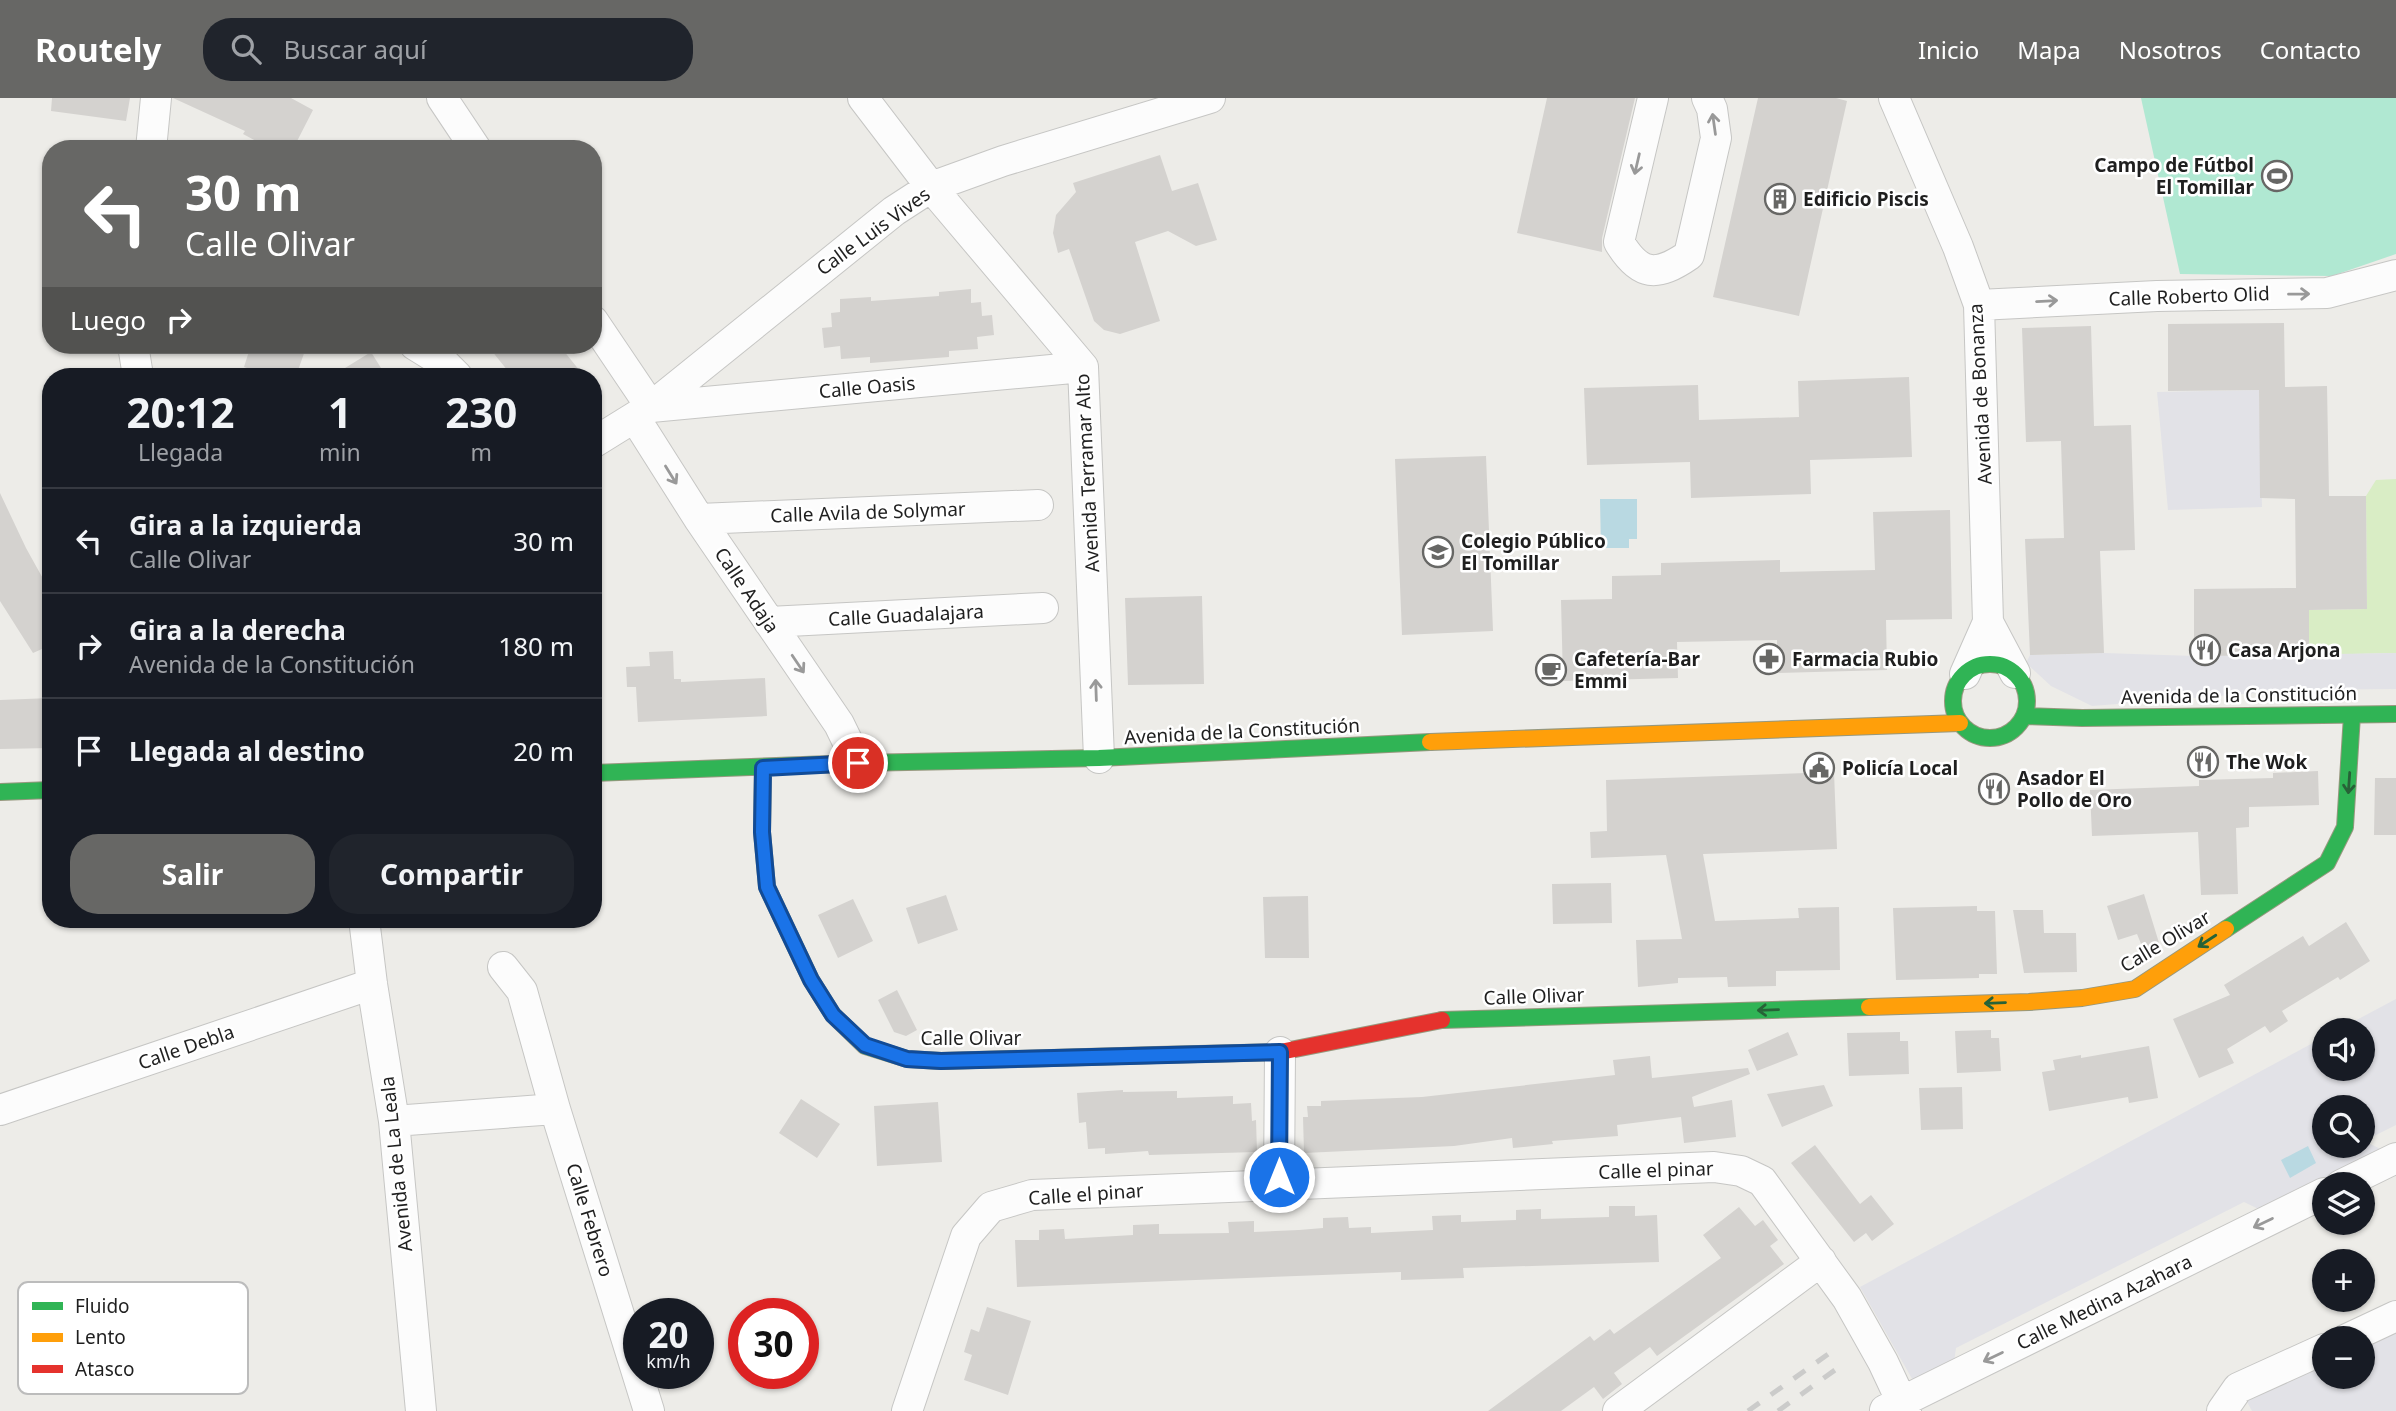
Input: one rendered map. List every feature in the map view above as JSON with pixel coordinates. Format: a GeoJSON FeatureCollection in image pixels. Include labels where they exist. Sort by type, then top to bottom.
{"type":"FeatureCollection","features":[{"type":"Feature","properties":{"kind":"main road"},"geometry":{"type":"LineString","coordinates":[[1988,664],[2004,667],[2020,682],[2027,703],[2024,716],[2017,727],[1994,738],[1981,737],[1960,723],[1954,705],[1960,683],[1975,667],[1988,664]]}},
{"type":"Feature","properties":{"kind":"main road","name":"Avenida de la Constitución"},"geometry":{"type":"LineString","coordinates":[[2020,682],[2082,718]]}},
{"type":"Feature","properties":{"kind":"main road","name":"Avenida de la Constitución"},"geometry":{"type":"LineString","coordinates":[[1892,724],[1928,706],[1960,683]]}},
{"type":"Feature","properties":{"kind":"main road","name":"Avenida de la Constitución"},"geometry":{"type":"LineString","coordinates":[[2024,716],[2082,718],[2396,714]]}},
{"type":"Feature","properties":{"kind":"main road","name":"Calle Olivar"},"geometry":{"type":"LineString","coordinates":[[763,768],[762,832],[767,887],[811,980],[833,1015],[865,1045],[907,1059],[941,1061],[1280,1052],[1438,1020],[2029,1002],[2082,998],[2135,989],[2327,863],[2345,827],[2352,715]]}},
{"type":"Feature","properties":{"kind":"main road","name":"Avenida de la Constitución"},"geometry":{"type":"LineString","coordinates":[[602,773],[858,763],[1099,758],[1960,723]]}},
{"type":"Feature","properties":{"kind":"main road"},"geometry":{"type":"LineString","coordinates":[[0,792],[42,790]]}},
{"type":"Feature","properties":{"kind":"street"},"geometry":{"type":"LineString","coordinates":[[152,140],[156,98]]}},
{"type":"Feature","properties":{"kind":"street"},"geometry":{"type":"LineString","coordinates":[[442,98],[470,140]]}},
{"type":"Feature","properties":{"kind":"street","name":"Avenida Terramar Alto"},"geometry":{"type":"LineString","coordinates":[[863,98],[931,187],[1083,367],[1099,758]]}},
{"type":"Feature","properties":{"kind":"street","name":"Calle Luis Vives"},"geometry":{"type":"LineString","coordinates":[[602,437],[643,412],[894,211],[931,187],[1003,161],[1210,98]]}},
{"type":"Feature","properties":{"kind":"street"},"geometry":{"type":"LineString","coordinates":[[1653,98],[1619,242],[1641,267],[1658,272],[1689,255],[1716,138],[1712,109],[1707,98]]}},
{"type":"Feature","properties":{"kind":"street","name":"Avenida de Bonanza"},"geometry":{"type":"LineString","coordinates":[[1894,98],[1958,247],[1979,305],[1988,622],[1960,683]]}},
{"type":"Feature","properties":{"kind":"street","name":"Calle Roberto Olid"},"geometry":{"type":"LineString","coordinates":[[1979,305],[2157,296],[2327,293],[2396,275]]}},
{"type":"Feature","properties":{"kind":"street","name":"Calle Adaja"},"geometry":{"type":"LineString","coordinates":[[602,337],[699,519],[839,724],[858,763]]}},
{"type":"Feature","properties":{"kind":"street"},"geometry":{"type":"LineString","coordinates":[[430,354],[449,368]]}},
{"type":"Feature","properties":{"kind":"street","name":"Calle Oasis"},"geometry":{"type":"LineString","coordinates":[[643,412],[1083,367]]}},
{"type":"Feature","properties":{"kind":"street","name":"Calle Avila de Solymar"},"geometry":{"type":"LineString","coordinates":[[699,519],[1038,505]]}},
{"type":"Feature","properties":{"kind":"street","name":"Calle Guadalajara"},"geometry":{"type":"LineString","coordinates":[[769,622],[1043,608]]}},
{"type":"Feature","properties":{"kind":"street","name":"Avenida de Bonanza"},"geometry":{"type":"LineString","coordinates":[[1988,622],[2020,682]]}},
{"type":"Feature","properties":{"kind":"street","name":"Avenida de La Leala"},"geometry":{"type":"LineString","coordinates":[[365,928],[394,1121],[421,1411]]}},
{"type":"Feature","properties":{"kind":"street","name":"Calle Febrero"},"geometry":{"type":"LineString","coordinates":[[503,967],[523,991],[555,1109],[649,1411]]}},
{"type":"Feature","properties":{"kind":"street","name":"Calle Debla"},"geometry":{"type":"LineString","coordinates":[[0,1110],[372,984]]}},
{"type":"Feature","properties":{"kind":"street"},"geometry":{"type":"LineString","coordinates":[[1279,1184],[1280,1052]]}},
{"type":"Feature","properties":{"kind":"street"},"geometry":{"type":"LineString","coordinates":[[394,1121],[555,1109]]}},
{"type":"Feature","properties":{"kind":"street"},"geometry":{"type":"LineString","coordinates":[[2367,1172],[2396,1158]]}},
{"type":"Feature","properties":{"kind":"street","name":"Calle el pinar"},"geometry":{"type":"LineString","coordinates":[[907,1411],[967,1236],[992,1206],[1032,1195],[1714,1167],[1741,1171],[1762,1181],[1847,1298],[1898,1408]]}},
{"type":"Feature","properties":{"kind":"street","name":"Calle Medina Azahara"},"geometry":{"type":"LineString","coordinates":[[1898,1408],[2312,1199]]}},
{"type":"Feature","properties":{"kind":"street"},"geometry":{"type":"LineString","coordinates":[[1618,1411],[1821,1261]]}},
{"type":"Feature","properties":{"kind":"street"},"geometry":{"type":"LineString","coordinates":[[2375,1326],[2396,1316]]}},
{"type":"Feature","properties":{"kind":"street"},"geometry":{"type":"LineString","coordinates":[[2222,1411],[2238,1388],[2312,1354]]}},
{"type":"Feature","properties":{"kind":"green space","name":"Campo de Fútbol El Tomillar"},"geometry":{"type":"Polygon","coordinates":[[[2141,98],[2396,98],[2396,254],[2332,276],[2180,274],[2141,98]]]}},
{"type":"Feature","properties":{"kind":"green space"},"geometry":{"type":"Polygon","coordinates":[[[2396,479],[2396,653],[2309,655],[2309,610],[2367,609],[2366,496],[2376,480],[2396,479]]]}},
{"type":"Feature","properties":{"kind":"shaded area"},"geometry":{"type":"Polygon","coordinates":[[[2259,390],[2262,507],[2168,510],[2157,392],[2259,390]]]}},
{"type":"Feature","properties":{"kind":"shaded area"},"geometry":{"type":"Polygon","coordinates":[[[2104,653],[2194,656],[2396,653],[2396,689],[2295,690],[2092,706],[2051,686],[2026,663],[2030,655],[2104,653]]]}},
{"type":"Feature","properties":{"kind":"shaded area"},"geometry":{"type":"Polygon","coordinates":[[[2396,999],[2396,1125],[2375,1136],[2375,1095],[2312,1095],[2312,1158],[2375,1158],[2375,1146],[2389,1153],[2353,1172],[2312,1172],[2312,1193],[2271,1215],[2244,1202],[1956,1348],[1953,1369],[1915,1384],[1860,1287],[2312,1043],[2312,1081],[2375,1081],[2375,1018],[2360,1018],[2396,999]]]}},
{"type":"Feature","properties":{"kind":"shaded area"},"geometry":{"type":"Polygon","coordinates":[[[2396,1300],[2396,1411],[2252,1411],[2234,1378],[2312,1340],[2312,1389],[2375,1389],[2375,1326],[2342,1326],[2396,1300]]]}},
{"type":"Feature","properties":{"kind":"water"},"geometry":{"type":"Polygon","coordinates":[[[1600,499],[1637,499],[1637,539],[1629,539],[1629,548],[1601,548],[1600,499]]]}},
{"type":"Feature","properties":{"kind":"water"},"geometry":{"type":"Polygon","coordinates":[[[2308,1146],[2316,1163],[2290,1178],[2281,1160],[2308,1146]]]}},
{"type":"Feature","properties":{"kind":"building"},"geometry":{"type":"Polygon","coordinates":[[[52,98],[130,98],[126,121],[51,111],[52,98]]]}},
{"type":"Feature","properties":{"kind":"building"},"geometry":{"type":"Polygon","coordinates":[[[173,98],[291,98],[313,110],[298,140],[254,140],[243,134],[245,131],[173,98]]]}},
{"type":"Feature","properties":{"kind":"building"},"geometry":{"type":"Polygon","coordinates":[[[1547,98],[1635,98],[1602,238],[1602,252],[1517,233],[1547,98]]]}},
{"type":"Feature","properties":{"kind":"building","name":"Edificio Piscis"},"geometry":{"type":"Polygon","coordinates":[[[1758,98],[1836,98],[1847,101],[1799,316],[1713,297],[1758,98]]]}},
{"type":"Feature","properties":{"kind":"building"},"geometry":{"type":"Polygon","coordinates":[[[1160,155],[1172,191],[1198,183],[1217,240],[1196,246],[1168,231],[1135,242],[1160,321],[1120,334],[1104,330],[1094,321],[1069,249],[1058,253],[1053,233],[1056,215],[1076,192],[1073,183],[1160,155]]]}},
{"type":"Feature","properties":{"kind":"building"},"geometry":{"type":"Polygon","coordinates":[[[971,289],[971,303],[981,302],[982,316],[992,315],[994,335],[977,337],[978,349],[949,351],[949,357],[870,363],[870,357],[841,359],[840,346],[824,348],[822,328],[832,327],[831,313],[840,312],[840,299],[871,297],[871,301],[939,296],[939,292],[971,289]]]}},
{"type":"Feature","properties":{"kind":"building"},"geometry":{"type":"Polygon","coordinates":[[[2284,323],[2285,387],[2327,386],[2329,496],[2366,496],[2367,609],[2309,610],[2309,655],[2194,656],[2194,589],[2296,588],[2295,499],[2260,498],[2259,390],[2168,391],[2168,324],[2284,323]]]}},
{"type":"Feature","properties":{"kind":"building"},"geometry":{"type":"Polygon","coordinates":[[[2091,326],[2094,426],[2131,425],[2135,550],[2100,551],[2104,653],[2030,655],[2025,539],[2064,538],[2061,441],[2026,442],[2022,328],[2091,326]]]}},
{"type":"Feature","properties":{"kind":"building"},"geometry":{"type":"Polygon","coordinates":[[[248,354],[304,354],[299,368],[244,367],[248,354]]]}},
{"type":"Feature","properties":{"kind":"building"},"geometry":{"type":"Polygon","coordinates":[[[372,354],[381,368],[345,368],[372,354]]]}},
{"type":"Feature","properties":{"kind":"building"},"geometry":{"type":"Polygon","coordinates":[[[494,354],[566,354],[578,368],[506,368],[494,354]]]}},
{"type":"Feature","properties":{"kind":"building"},"geometry":{"type":"Polygon","coordinates":[[[1909,377],[1912,457],[1810,460],[1811,494],[1691,498],[1690,462],[1587,465],[1584,388],[1698,385],[1699,420],[1799,417],[1798,381],[1909,377]]]}},
{"type":"Feature","properties":{"kind":"building"},"geometry":{"type":"Polygon","coordinates":[[[1486,456],[1493,631],[1402,635],[1395,459],[1486,456]]]}},
{"type":"Feature","properties":{"kind":"building"},"geometry":{"type":"Polygon","coordinates":[[[0,493],[42,577],[42,649],[33,653],[0,601],[0,493]]]}},
{"type":"Feature","properties":{"kind":"building"},"geometry":{"type":"Polygon","coordinates":[[[1950,510],[1952,619],[1886,620],[1887,670],[1777,673],[1777,640],[1677,642],[1678,678],[1563,681],[1561,600],[1612,599],[1612,576],[1661,575],[1661,563],[1780,560],[1780,572],[1875,570],[1873,512],[1950,510]]]}},
{"type":"Feature","properties":{"kind":"building"},"geometry":{"type":"Polygon","coordinates":[[[1202,596],[1204,684],[1128,685],[1125,598],[1202,596]]]}},
{"type":"Feature","properties":{"kind":"building"},"geometry":{"type":"Polygon","coordinates":[[[673,651],[674,679],[681,679],[681,682],[765,678],[767,716],[638,722],[636,687],[627,687],[626,667],[650,666],[649,652],[673,651]]]}},
{"type":"Feature","properties":{"kind":"building"},"geometry":{"type":"Polygon","coordinates":[[[42,698],[42,748],[0,749],[0,700],[42,698]]]}},
{"type":"Feature","properties":{"kind":"building"},"geometry":{"type":"Polygon","coordinates":[[[2318,771],[2319,805],[2249,807],[2249,827],[2236,828],[2238,894],[2201,895],[2198,832],[2092,836],[2090,790],[2199,786],[2199,780],[2273,778],[2273,773],[2318,771]]]}},
{"type":"Feature","properties":{"kind":"building"},"geometry":{"type":"Polygon","coordinates":[[[1834,772],[1837,849],[1703,854],[1715,921],[1799,918],[1798,908],[1839,907],[1840,970],[1776,971],[1776,986],[1728,987],[1727,977],[1678,978],[1678,983],[1638,987],[1636,940],[1682,939],[1666,855],[1591,858],[1590,832],[1607,831],[1606,780],[1834,772]]]}},
{"type":"Feature","properties":{"kind":"building"},"geometry":{"type":"Polygon","coordinates":[[[2375,778],[2396,778],[2396,835],[2374,835],[2375,778]]]}},
{"type":"Feature","properties":{"kind":"building"},"geometry":{"type":"Polygon","coordinates":[[[1611,883],[1612,923],[1553,924],[1552,884],[1611,883]]]}},
{"type":"Feature","properties":{"kind":"building"},"geometry":{"type":"Polygon","coordinates":[[[2144,894],[2160,946],[2146,956],[2137,934],[2118,940],[2107,906],[2144,894]]]}},
{"type":"Feature","properties":{"kind":"building"},"geometry":{"type":"Polygon","coordinates":[[[946,895],[958,930],[918,944],[906,908],[946,895]]]}},
{"type":"Feature","properties":{"kind":"building"},"geometry":{"type":"Polygon","coordinates":[[[1308,896],[1309,958],[1265,958],[1263,897],[1308,896]]]}},
{"type":"Feature","properties":{"kind":"building"},"geometry":{"type":"Polygon","coordinates":[[[853,899],[873,941],[838,958],[818,915],[853,899]]]}},
{"type":"Feature","properties":{"kind":"building"},"geometry":{"type":"Polygon","coordinates":[[[1977,906],[1977,911],[1995,911],[1997,974],[1979,974],[1979,978],[1896,980],[1893,908],[1977,906]]]}},
{"type":"Feature","properties":{"kind":"building"},"geometry":{"type":"Polygon","coordinates":[[[2013,910],[2043,910],[2044,933],[2076,933],[2077,972],[2024,973],[2013,910]]]}},
{"type":"Feature","properties":{"kind":"building"},"geometry":{"type":"Polygon","coordinates":[[[2346,922],[2370,961],[2282,1011],[2288,1021],[2270,1033],[2265,1026],[2227,1049],[2234,1063],[2199,1078],[2173,1019],[2230,995],[2224,985],[2303,936],[2309,946],[2346,922]]]}},
{"type":"Feature","properties":{"kind":"building"},"geometry":{"type":"Polygon","coordinates":[[[897,990],[917,1030],[906,1036],[894,1032],[878,1000],[897,990]]]}},
{"type":"Feature","properties":{"kind":"building"},"geometry":{"type":"Polygon","coordinates":[[[1991,1030],[1991,1038],[1999,1038],[2001,1071],[1957,1073],[1955,1031],[1991,1030]]]}},
{"type":"Feature","properties":{"kind":"building"},"geometry":{"type":"Polygon","coordinates":[[[1788,1032],[1798,1055],[1757,1071],[1748,1050],[1788,1032]]]}},
{"type":"Feature","properties":{"kind":"building"},"geometry":{"type":"Polygon","coordinates":[[[1900,1032],[1900,1041],[1908,1041],[1909,1074],[1849,1076],[1847,1033],[1900,1032]]]}},
{"type":"Feature","properties":{"kind":"building"},"geometry":{"type":"Polygon","coordinates":[[[2149,1046],[2158,1098],[2129,1103],[2128,1097],[2049,1111],[2042,1072],[2055,1070],[2053,1060],[2149,1046]]]}},
{"type":"Feature","properties":{"kind":"building"},"geometry":{"type":"Polygon","coordinates":[[[1650,1056],[1652,1078],[1748,1068],[1750,1074],[1692,1097],[1694,1107],[1732,1100],[1736,1137],[1684,1143],[1681,1117],[1617,1125],[1618,1136],[1552,1141],[1553,1144],[1513,1148],[1512,1138],[1454,1146],[1304,1153],[1303,1117],[1308,1117],[1307,1106],[1321,1106],[1321,1101],[1422,1097],[1615,1075],[1613,1060],[1650,1056]]]}},
{"type":"Feature","properties":{"kind":"building"},"geometry":{"type":"Polygon","coordinates":[[[1824,1085],[1833,1106],[1782,1127],[1767,1094],[1824,1085]]]}},
{"type":"Feature","properties":{"kind":"building"},"geometry":{"type":"Polygon","coordinates":[[[1962,1087],[1963,1129],[1921,1130],[1919,1088],[1962,1087]]]}},
{"type":"Feature","properties":{"kind":"building"},"geometry":{"type":"Polygon","coordinates":[[[1177,1091],[1177,1098],[1233,1096],[1233,1104],[1251,1103],[1252,1121],[1256,1120],[1257,1152],[1149,1155],[1148,1151],[1105,1154],[1105,1148],[1088,1149],[1086,1122],[1079,1123],[1077,1093],[1177,1091]]]}},
{"type":"Feature","properties":{"kind":"building"},"geometry":{"type":"Polygon","coordinates":[[[801,1099],[840,1124],[817,1158],[779,1133],[801,1099]]]}},
{"type":"Feature","properties":{"kind":"building"},"geometry":{"type":"Polygon","coordinates":[[[938,1102],[942,1162],[877,1166],[874,1106],[938,1102]]]}},
{"type":"Feature","properties":{"kind":"building"},"geometry":{"type":"Polygon","coordinates":[[[1815,1145],[1860,1204],[1871,1195],[1894,1224],[1872,1241],[1866,1233],[1854,1242],[1791,1163],[1815,1145]]]}},
{"type":"Feature","properties":{"kind":"building"},"geometry":{"type":"Polygon","coordinates":[[[1609,1206],[1635,1206],[1635,1216],[1657,1215],[1659,1262],[1463,1268],[1464,1278],[1401,1280],[1401,1272],[1017,1287],[1015,1240],[1039,1240],[1039,1230],[1064,1229],[1065,1239],[1133,1235],[1133,1225],[1159,1224],[1159,1234],[1229,1233],[1228,1222],[1254,1221],[1254,1232],[1323,1228],[1323,1218],[1348,1217],[1349,1228],[1371,1227],[1371,1233],[1433,1230],[1432,1216],[1461,1215],[1461,1222],[1516,1220],[1516,1210],[1541,1209],[1541,1219],[1609,1217],[1609,1206]]]}},
{"type":"Feature","properties":{"kind":"building"},"geometry":{"type":"Polygon","coordinates":[[[1739,1207],[1755,1226],[1763,1220],[1778,1240],[1770,1246],[1784,1264],[1657,1356],[1650,1347],[1614,1373],[1622,1384],[1603,1399],[1594,1387],[1561,1411],[1488,1411],[1590,1336],[1594,1341],[1610,1329],[1614,1334],[1721,1258],[1703,1235],[1739,1207]]]}},
{"type":"Feature","properties":{"kind":"building"},"geometry":{"type":"Polygon","coordinates":[[[987,1307],[1031,1321],[1008,1395],[964,1380],[972,1355],[964,1352],[971,1329],[979,1332],[987,1307]]]}},
{"type":"Feature","properties":{"kind":"railway"},"geometry":{"type":"LineString","coordinates":[[1748,1411],[1834,1350]]}},
{"type":"Feature","properties":{"kind":"railway"},"geometry":{"type":"LineString","coordinates":[[1778,1411],[1842,1365]]}},
{"type":"Feature","properties":{"kind":"traffic: fast"},"geometry":{"type":"LineString","coordinates":[[1990,664],[2004,667],[2016,675],[2024,687],[2027,701],[2024,715],[2016,727],[2004,735],[1990,738],[1976,735],[1964,727],[1956,715],[1953,701],[1956,687],[1964,675],[1976,667],[1990,664]]}},
{"type":"Feature","properties":{"kind":"traffic: fast"},"geometry":{"type":"LineString","coordinates":[[2024,716],[2082,718],[2396,714]]}},
{"type":"Feature","properties":{"kind":"traffic: fast"},"geometry":{"type":"LineString","coordinates":[[2226,929],[2327,863],[2345,827],[2352,715]]}},
{"type":"Feature","properties":{"kind":"traffic: fast"},"geometry":{"type":"LineString","coordinates":[[602,773],[858,763],[1099,758],[1430,742]]}},
{"type":"Feature","properties":{"kind":"traffic: fast"},"geometry":{"type":"LineString","coordinates":[[763,768],[762,832],[767,887],[811,980],[833,1015],[865,1046],[907,1059],[941,1061],[1156,1055]]}},
{"type":"Feature","properties":{"kind":"traffic: fast"},"geometry":{"type":"LineString","coordinates":[[0,792],[42,790]]}},
{"type":"Feature","properties":{"kind":"traffic: fast"},"geometry":{"type":"LineString","coordinates":[[1442,1020],[1869,1007]]}},
{"type":"Feature","properties":{"kind":"traffic: slow"},"geometry":{"type":"LineString","coordinates":[[1430,742],[1960,723]]}},
{"type":"Feature","properties":{"kind":"traffic: slow"},"geometry":{"type":"LineString","coordinates":[[1869,1007],[2029,1002],[2082,998],[2135,989],[2226,929]]}},
{"type":"Feature","properties":{"kind":"traffic: jam"},"geometry":{"type":"LineString","coordinates":[[1156,1055],[1280,1052],[1442,1020]]}},
{"type":"Feature","properties":{"kind":"place","name":"Campo de Fútbol El Tomillar"},"geometry":{"type":"Point","coordinates":[2277,176]}},
{"type":"Feature","properties":{"kind":"place","name":"Edificio Piscis"},"geometry":{"type":"Point","coordinates":[1780,199]}},
{"type":"Feature","properties":{"kind":"place","name":"Colegio Público El Tomillar"},"geometry":{"type":"Point","coordinates":[1438,552]}},
{"type":"Feature","properties":{"kind":"place","name":"Casa Arjona"},"geometry":{"type":"Point","coordinates":[2205,650]}},
{"type":"Feature","properties":{"kind":"place","name":"Farmacia Rubio"},"geometry":{"type":"Point","coordinates":[1769,659]}},
{"type":"Feature","properties":{"kind":"place","name":"Cafetería-Bar Emmi"},"geometry":{"type":"Point","coordinates":[1551,670]}},
{"type":"Feature","properties":{"kind":"place","name":"The Wok"},"geometry":{"type":"Point","coordinates":[2203,762]}},
{"type":"Feature","properties":{"kind":"place","name":"Policía Local"},"geometry":{"type":"Point","coordinates":[1819,768]}},
{"type":"Feature","properties":{"kind":"place","name":"Asador El Pollo de Oro"},"geometry":{"type":"Point","coordinates":[1994,789]}},
{"type":"Feature","properties":{"kind":"route"},"geometry":{"type":"LineString","coordinates":[[858,763],[763,768],[762,832],[767,887],[811,980],[833,1015],[865,1045],[907,1059],[941,1061],[1280,1052],[1279,1177]]}}]}
